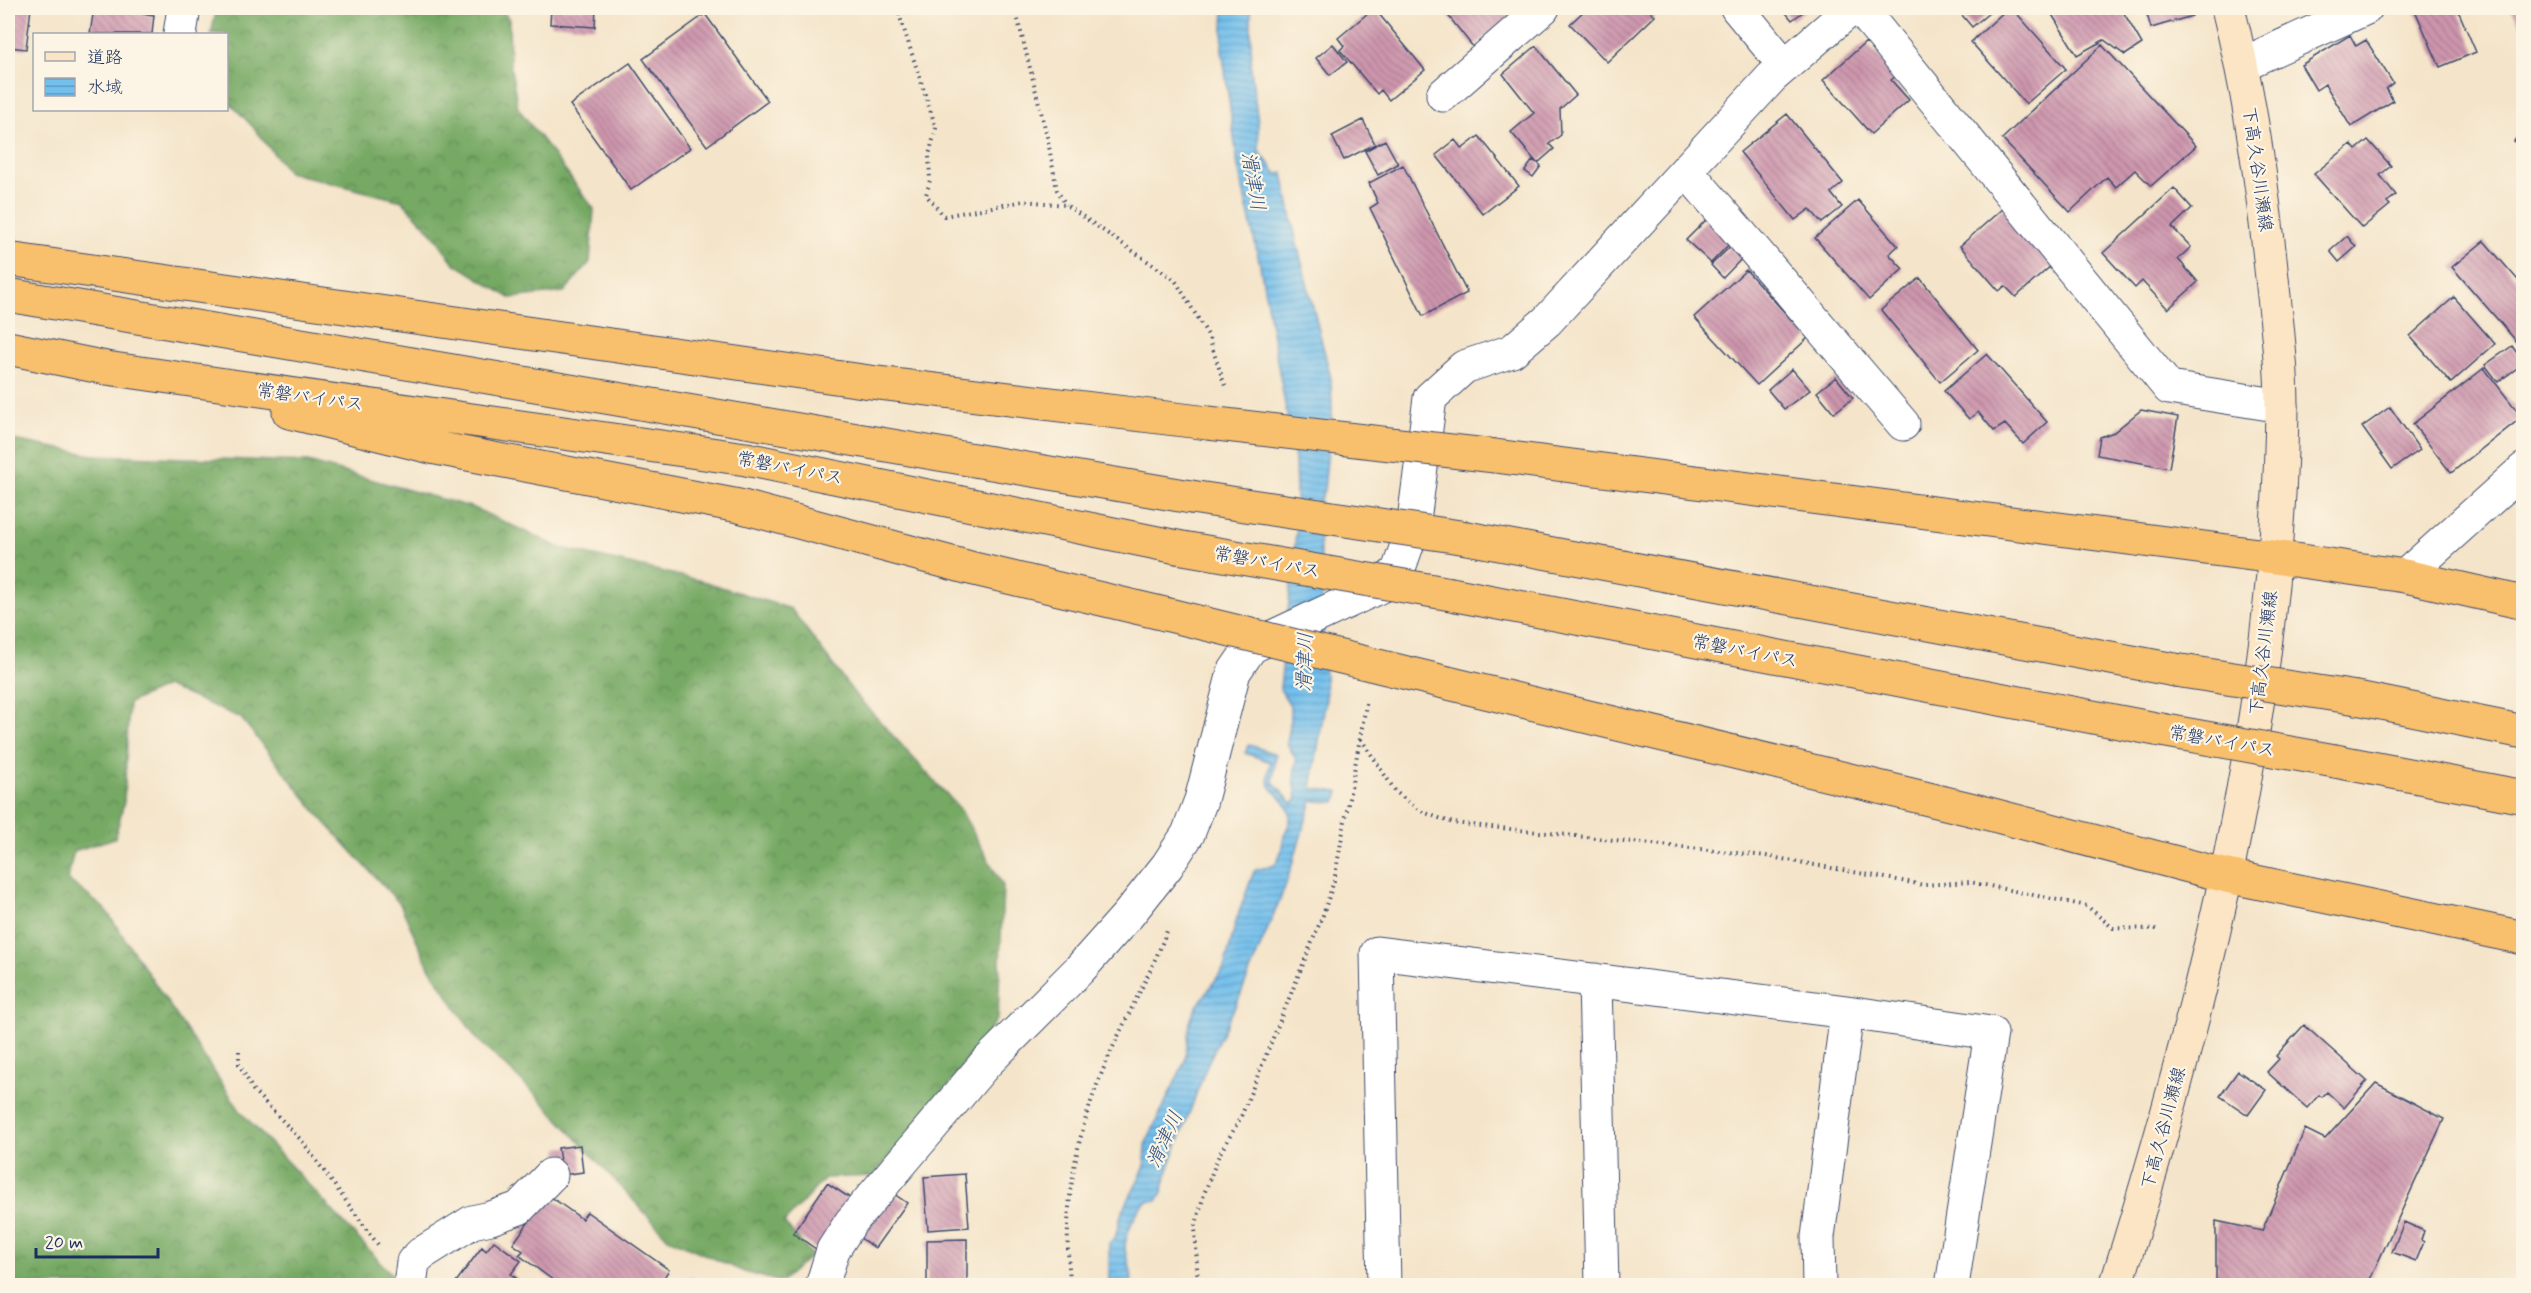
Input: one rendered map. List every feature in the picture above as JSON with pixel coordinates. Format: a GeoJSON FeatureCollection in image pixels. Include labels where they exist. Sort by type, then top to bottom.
{"type":"FeatureCollection","features":[{"type":"Feature","properties":{"kind":"highway"},"geometry":{"type":"LineString","coordinates":[[8,260],[870,382],[1495,456],[2274,557],[2405,576],[2523,603]]}},
{"type":"Feature","properties":{"kind":"highway"},"geometry":{"type":"LineString","coordinates":[[8,295],[1191,497],[1467,538],[2175,670],[2357,698],[2523,732]]}},
{"type":"Feature","properties":{"kind":"highway","name":"常磐バイパス"},"geometry":{"type":"LineString","coordinates":[[8,348],[106,368],[746,459],[1177,547],[1451,594],[2523,797]]}},
{"type":"Feature","properties":{"kind":"highway"},"geometry":{"type":"LineString","coordinates":[[106,368],[431,447],[739,506],[970,568],[1974,810],[2227,876],[2523,938]]}},
{"type":"Feature","properties":{"kind":"main road","name":"下高久谷川瀬線"},"geometry":{"type":"LineString","coordinates":[[2116,1286],[2146,1191],[2227,876],[2246,781],[2274,557],[2282,406],[2274,298],[2262,182],[2243,64],[2228,8]]}},
{"type":"Feature","properties":{"kind":"street"},"geometry":{"type":"LineString","coordinates":[[180,33],[184,8]]}},
{"type":"Feature","properties":{"kind":"street"},"geometry":{"type":"LineString","coordinates":[[1443,95],[1543,8]]}},
{"type":"Feature","properties":{"kind":"street"},"geometry":{"type":"LineString","coordinates":[[1737,8],[1785,66]]}},
{"type":"Feature","properties":{"kind":"street"},"geometry":{"type":"LineString","coordinates":[[822,1286],[833,1250],[851,1222],[986,1064],[1079,970],[1128,915],[1188,834],[1201,800],[1234,672],[1251,647],[1379,587],[1398,571],[1413,528],[1430,398],[1464,367],[1512,351],[1547,321],[1785,66],[1852,8]]}},
{"type":"Feature","properties":{"kind":"street"},"geometry":{"type":"LineString","coordinates":[[1860,8],[2169,388],[2282,406]]}},
{"type":"Feature","properties":{"kind":"street"},"geometry":{"type":"LineString","coordinates":[[2243,64],[2366,8]]}},
{"type":"Feature","properties":{"kind":"street"},"geometry":{"type":"LineString","coordinates":[[1686,170],[1903,424]]}},
{"type":"Feature","properties":{"kind":"street"},"geometry":{"type":"LineString","coordinates":[[2405,576],[2523,470]]}},
{"type":"Feature","properties":{"kind":"street"},"geometry":{"type":"LineString","coordinates":[[1384,1286],[1377,953],[1847,1012],[1992,1033],[1952,1286]]}},
{"type":"Feature","properties":{"kind":"street"},"geometry":{"type":"LineString","coordinates":[[1596,980],[1602,1286]]}},
{"type":"Feature","properties":{"kind":"street"},"geometry":{"type":"LineString","coordinates":[[1819,1286],[1818,1237],[1847,1012]]}},
{"type":"Feature","properties":{"kind":"street"},"geometry":{"type":"LineString","coordinates":[[410,1282],[413,1262],[421,1254],[472,1222],[492,1218],[519,1208],[551,1175]]}},
{"type":"Feature","properties":{"kind":"path"},"geometry":{"type":"LineString","coordinates":[[897,8],[936,128],[929,155],[930,180],[926,195],[944,216],[1024,201],[1066,205]]}},
{"type":"Feature","properties":{"kind":"path"},"geometry":{"type":"LineString","coordinates":[[1015,8],[1047,136],[1057,190],[1066,205],[1175,280],[1208,334],[1228,396]]}},
{"type":"Feature","properties":{"kind":"path"},"geometry":{"type":"LineString","coordinates":[[1198,1286],[1195,1228],[1204,1194],[1219,1155],[1240,1119],[1323,915],[1334,881],[1368,695]]}},
{"type":"Feature","properties":{"kind":"path"},"geometry":{"type":"LineString","coordinates":[[1361,739],[1396,792],[1420,811],[1453,823],[1766,856],[1924,885],[1970,882],[2088,906],[2113,928],[2158,929]]}},
{"type":"Feature","properties":{"kind":"path"},"geometry":{"type":"LineString","coordinates":[[1071,1286],[1067,1211],[1078,1143],[1102,1070],[1155,963],[1172,919]]}},
{"type":"Feature","properties":{"kind":"path"},"geometry":{"type":"LineString","coordinates":[[239,1051],[240,1064],[253,1090],[302,1141],[357,1217],[410,1282]]}},
{"type":"Feature","properties":{"kind":"green space"},"geometry":{"type":"Polygon","coordinates":[[[217,8],[500,8],[509,19],[510,64],[518,108],[594,209],[590,262],[564,292],[510,298],[454,263],[433,234],[402,201],[288,172],[254,128],[228,101],[228,33],[211,33],[217,8]]]}},
{"type":"Feature","properties":{"kind":"green space"},"geometry":{"type":"Polygon","coordinates":[[[8,439],[93,455],[308,462],[474,508],[561,548],[702,581],[791,609],[854,693],[960,809],[1003,886],[998,1018],[926,1117],[873,1176],[825,1178],[784,1223],[812,1255],[781,1282],[744,1272],[668,1238],[539,1098],[476,1038],[429,967],[400,904],[321,818],[241,718],[166,686],[129,703],[124,802],[115,838],[74,851],[67,879],[105,909],[241,1112],[395,1278],[396,1285],[8,1285],[8,439]]]}},
{"type":"Feature","properties":{"kind":"water","name":"滑津川"},"geometry":{"type":"Polygon","coordinates":[[[1224,8],[1251,8],[1251,70],[1259,151],[1277,174],[1283,173],[1296,240],[1331,378],[1332,411],[1324,490],[1318,504],[1326,699],[1311,788],[1339,792],[1336,802],[1312,801],[1285,887],[1240,996],[1208,1063],[1169,1167],[1162,1192],[1157,1201],[1143,1205],[1129,1230],[1125,1248],[1131,1285],[1109,1285],[1109,1243],[1115,1238],[1121,1215],[1145,1166],[1146,1143],[1185,1061],[1190,1022],[1195,1009],[1224,968],[1237,918],[1254,871],[1275,864],[1281,852],[1289,823],[1289,810],[1268,782],[1271,762],[1245,753],[1249,745],[1276,754],[1273,782],[1293,804],[1297,798],[1294,778],[1296,760],[1287,743],[1290,705],[1280,689],[1297,524],[1295,460],[1260,265],[1238,167],[1222,49],[1224,8]]]}},
{"type":"Feature","properties":{"kind":"building"},"geometry":{"type":"Polygon","coordinates":[[[8,8],[31,8],[26,49],[8,47],[8,8]]]}},
{"type":"Feature","properties":{"kind":"building"},"geometry":{"type":"Polygon","coordinates":[[[94,8],[137,8],[135,12],[154,15],[152,33],[90,33],[94,8]]]}},
{"type":"Feature","properties":{"kind":"building"},"geometry":{"type":"Polygon","coordinates":[[[551,8],[596,8],[595,27],[550,24],[551,8]]]}},
{"type":"Feature","properties":{"kind":"building"},"geometry":{"type":"Polygon","coordinates":[[[1374,8],[1425,70],[1389,100],[1381,90],[1377,94],[1340,50],[1344,46],[1338,38],[1374,8]]]}},
{"type":"Feature","properties":{"kind":"building"},"geometry":{"type":"Polygon","coordinates":[[[1453,8],[1522,8],[1473,47],[1446,13],[1453,8]]]}},
{"type":"Feature","properties":{"kind":"building"},"geometry":{"type":"Polygon","coordinates":[[[1587,8],[1647,8],[1655,16],[1607,62],[1570,24],[1587,8]]]}},
{"type":"Feature","properties":{"kind":"building"},"geometry":{"type":"Polygon","coordinates":[[[1782,8],[1808,8],[1792,20],[1782,8]]]}},
{"type":"Feature","properties":{"kind":"building"},"geometry":{"type":"Polygon","coordinates":[[[1956,8],[1995,8],[1972,27],[1956,8]]]}},
{"type":"Feature","properties":{"kind":"building"},"geometry":{"type":"Polygon","coordinates":[[[2008,8],[2012,8],[2066,69],[2026,104],[1971,42],[2008,8]]]}},
{"type":"Feature","properties":{"kind":"building"},"geometry":{"type":"Polygon","coordinates":[[[2060,8],[2121,8],[2142,44],[2125,55],[2104,40],[2077,55],[2051,13],[2060,8]]]}},
{"type":"Feature","properties":{"kind":"building"},"geometry":{"type":"Polygon","coordinates":[[[2145,8],[2189,8],[2192,16],[2151,28],[2145,8]]]}},
{"type":"Feature","properties":{"kind":"building"},"geometry":{"type":"Polygon","coordinates":[[[2414,8],[2457,8],[2476,52],[2440,67],[2414,8]]]}},
{"type":"Feature","properties":{"kind":"building"},"geometry":{"type":"Polygon","coordinates":[[[2510,8],[2524,8],[2524,30],[2510,8]]]}},
{"type":"Feature","properties":{"kind":"building"},"geometry":{"type":"Polygon","coordinates":[[[705,14],[768,101],[707,146],[643,59],[705,14]]]}},
{"type":"Feature","properties":{"kind":"building"},"geometry":{"type":"Polygon","coordinates":[[[2350,35],[2356,46],[2366,40],[2393,83],[2386,88],[2393,101],[2351,127],[2325,84],[2316,90],[2301,65],[2350,35]]]}},
{"type":"Feature","properties":{"kind":"building"},"geometry":{"type":"Polygon","coordinates":[[[1866,42],[1896,76],[1891,80],[1909,100],[1871,134],[1823,80],[1866,42]]]}},
{"type":"Feature","properties":{"kind":"building"},"geometry":{"type":"Polygon","coordinates":[[[1333,44],[1347,62],[1330,75],[1316,58],[1333,44]]]}},
{"type":"Feature","properties":{"kind":"building"},"geometry":{"type":"Polygon","coordinates":[[[2102,45],[2196,146],[2151,186],[2135,170],[2116,187],[2107,177],[2070,212],[2002,139],[2102,45]]]}},
{"type":"Feature","properties":{"kind":"building"},"geometry":{"type":"Polygon","coordinates":[[[1536,46],[1576,95],[1560,109],[1561,135],[1549,144],[1554,149],[1538,163],[1541,166],[1533,177],[1525,171],[1533,160],[1537,163],[1511,132],[1534,113],[1503,74],[1536,46]]]}},
{"type":"Feature","properties":{"kind":"building"},"geometry":{"type":"Polygon","coordinates":[[[630,63],[690,148],[631,190],[570,105],[630,63]]]}},
{"type":"Feature","properties":{"kind":"building"},"geometry":{"type":"Polygon","coordinates":[[[1787,114],[1843,183],[1831,193],[1842,207],[1822,223],[1810,209],[1795,220],[1740,152],[1787,114]]]}},
{"type":"Feature","properties":{"kind":"building"},"geometry":{"type":"Polygon","coordinates":[[[1363,120],[1375,144],[1344,160],[1332,136],[1363,120]]]}},
{"type":"Feature","properties":{"kind":"building"},"geometry":{"type":"Polygon","coordinates":[[[2524,128],[2524,147],[2514,141],[2524,128]]]}},
{"type":"Feature","properties":{"kind":"building"},"geometry":{"type":"Polygon","coordinates":[[[1479,136],[1519,186],[1483,214],[1436,155],[1455,140],[1462,149],[1479,136]]]}},
{"type":"Feature","properties":{"kind":"building"},"geometry":{"type":"Polygon","coordinates":[[[1385,140],[1398,164],[1378,175],[1365,151],[1385,140]]]}},
{"type":"Feature","properties":{"kind":"building"},"geometry":{"type":"Polygon","coordinates":[[[2368,140],[2391,166],[2380,175],[2396,195],[2387,202],[2390,205],[2362,228],[2314,174],[2351,144],[2356,150],[2368,140]]]}},
{"type":"Feature","properties":{"kind":"building"},"geometry":{"type":"Polygon","coordinates":[[[1403,165],[1467,293],[1423,316],[1370,208],[1378,203],[1369,183],[1403,165]]]}},
{"type":"Feature","properties":{"kind":"building"},"geometry":{"type":"Polygon","coordinates":[[[2174,188],[2192,208],[2172,227],[2191,247],[2178,259],[2198,282],[2168,309],[2142,281],[2135,288],[2103,253],[2174,188]]]}},
{"type":"Feature","properties":{"kind":"building"},"geometry":{"type":"Polygon","coordinates":[[[1858,200],[1898,246],[1889,254],[1903,269],[1869,300],[1815,238],[1858,200]]]}},
{"type":"Feature","properties":{"kind":"building"},"geometry":{"type":"Polygon","coordinates":[[[2003,208],[2053,264],[2016,297],[2005,286],[1999,291],[1960,246],[2003,208]]]}},
{"type":"Feature","properties":{"kind":"building"},"geometry":{"type":"Polygon","coordinates":[[[1710,216],[1734,239],[1711,263],[1686,240],[1710,216]]]}},
{"type":"Feature","properties":{"kind":"building"},"geometry":{"type":"Polygon","coordinates":[[[2347,236],[2356,247],[2339,262],[2330,251],[2347,236]]]}},
{"type":"Feature","properties":{"kind":"building"},"geometry":{"type":"Polygon","coordinates":[[[2484,241],[2524,287],[2524,350],[2452,267],[2484,241]]]}},
{"type":"Feature","properties":{"kind":"building"},"geometry":{"type":"Polygon","coordinates":[[[1735,242],[1747,253],[1723,278],[1711,265],[1735,242]]]}},
{"type":"Feature","properties":{"kind":"building"},"geometry":{"type":"Polygon","coordinates":[[[1746,270],[1808,338],[1757,385],[1694,317],[1746,270]]]}},
{"type":"Feature","properties":{"kind":"building"},"geometry":{"type":"Polygon","coordinates":[[[1920,278],[1978,350],[1940,382],[1881,310],[1920,278]]]}},
{"type":"Feature","properties":{"kind":"building"},"geometry":{"type":"Polygon","coordinates":[[[2454,297],[2495,344],[2451,383],[2410,336],[2454,297]]]}},
{"type":"Feature","properties":{"kind":"building"},"geometry":{"type":"Polygon","coordinates":[[[2512,346],[2524,363],[2498,382],[2485,365],[2512,346]]]}},
{"type":"Feature","properties":{"kind":"building"},"geometry":{"type":"Polygon","coordinates":[[[1987,354],[2047,422],[2023,444],[2005,424],[1994,431],[1978,412],[1969,419],[1944,391],[1987,354]]]}},
{"type":"Feature","properties":{"kind":"building"},"geometry":{"type":"Polygon","coordinates":[[[2484,368],[2522,417],[2451,473],[2413,424],[2484,368]]]}},
{"type":"Feature","properties":{"kind":"building"},"geometry":{"type":"Polygon","coordinates":[[[1792,369],[1810,390],[1784,409],[1768,390],[1792,369]]]}},
{"type":"Feature","properties":{"kind":"building"},"geometry":{"type":"Polygon","coordinates":[[[1836,377],[1853,398],[1834,413],[1817,392],[1836,377]]]}},
{"type":"Feature","properties":{"kind":"building"},"geometry":{"type":"Polygon","coordinates":[[[2390,407],[2420,450],[2392,469],[2362,427],[2390,407]]]}},
{"type":"Feature","properties":{"kind":"building"},"geometry":{"type":"Polygon","coordinates":[[[2141,410],[2178,417],[2169,468],[2097,455],[2100,437],[2114,432],[2141,410]]]}},
{"type":"Feature","properties":{"kind":"building"},"geometry":{"type":"Polygon","coordinates":[[[2304,1025],[2367,1081],[2344,1108],[2327,1092],[2322,1097],[2319,1095],[2307,1108],[2267,1072],[2279,1059],[2276,1056],[2304,1025]]]}},
{"type":"Feature","properties":{"kind":"building"},"geometry":{"type":"Polygon","coordinates":[[[2238,1071],[2266,1090],[2248,1115],[2220,1096],[2238,1071]]]}},
{"type":"Feature","properties":{"kind":"building"},"geometry":{"type":"Polygon","coordinates":[[[2376,1083],[2444,1119],[2367,1286],[2216,1286],[2216,1221],[2262,1231],[2305,1129],[2325,1139],[2376,1083]]]}},
{"type":"Feature","properties":{"kind":"building"},"geometry":{"type":"Polygon","coordinates":[[[580,1145],[583,1172],[562,1175],[558,1148],[580,1145]]]}},
{"type":"Feature","properties":{"kind":"building"},"geometry":{"type":"Polygon","coordinates":[[[965,1174],[969,1227],[928,1230],[924,1177],[965,1174]]]}},
{"type":"Feature","properties":{"kind":"building"},"geometry":{"type":"Polygon","coordinates":[[[827,1183],[850,1198],[816,1249],[793,1233],[827,1183]]]}},
{"type":"Feature","properties":{"kind":"building"},"geometry":{"type":"Polygon","coordinates":[[[891,1192],[907,1203],[875,1248],[859,1237],[891,1192]]]}},
{"type":"Feature","properties":{"kind":"building"},"geometry":{"type":"Polygon","coordinates":[[[548,1195],[582,1219],[587,1212],[669,1270],[658,1286],[561,1286],[519,1255],[523,1251],[513,1244],[548,1195]]]}},
{"type":"Feature","properties":{"kind":"building"},"geometry":{"type":"Polygon","coordinates":[[[2404,1222],[2424,1231],[2421,1240],[2424,1242],[2416,1261],[2392,1252],[2404,1222]]]}},
{"type":"Feature","properties":{"kind":"building"},"geometry":{"type":"Polygon","coordinates":[[[967,1239],[967,1286],[927,1286],[927,1240],[967,1239]]]}},
{"type":"Feature","properties":{"kind":"building"},"geometry":{"type":"Polygon","coordinates":[[[494,1241],[521,1261],[511,1274],[526,1286],[453,1286],[482,1247],[486,1251],[494,1241]]]}},
{"type":"Feature","properties":{"kind":"building"},"geometry":{"type":"Polygon","coordinates":[[[691,1277],[704,1286],[685,1286],[691,1277]]]}}]}
